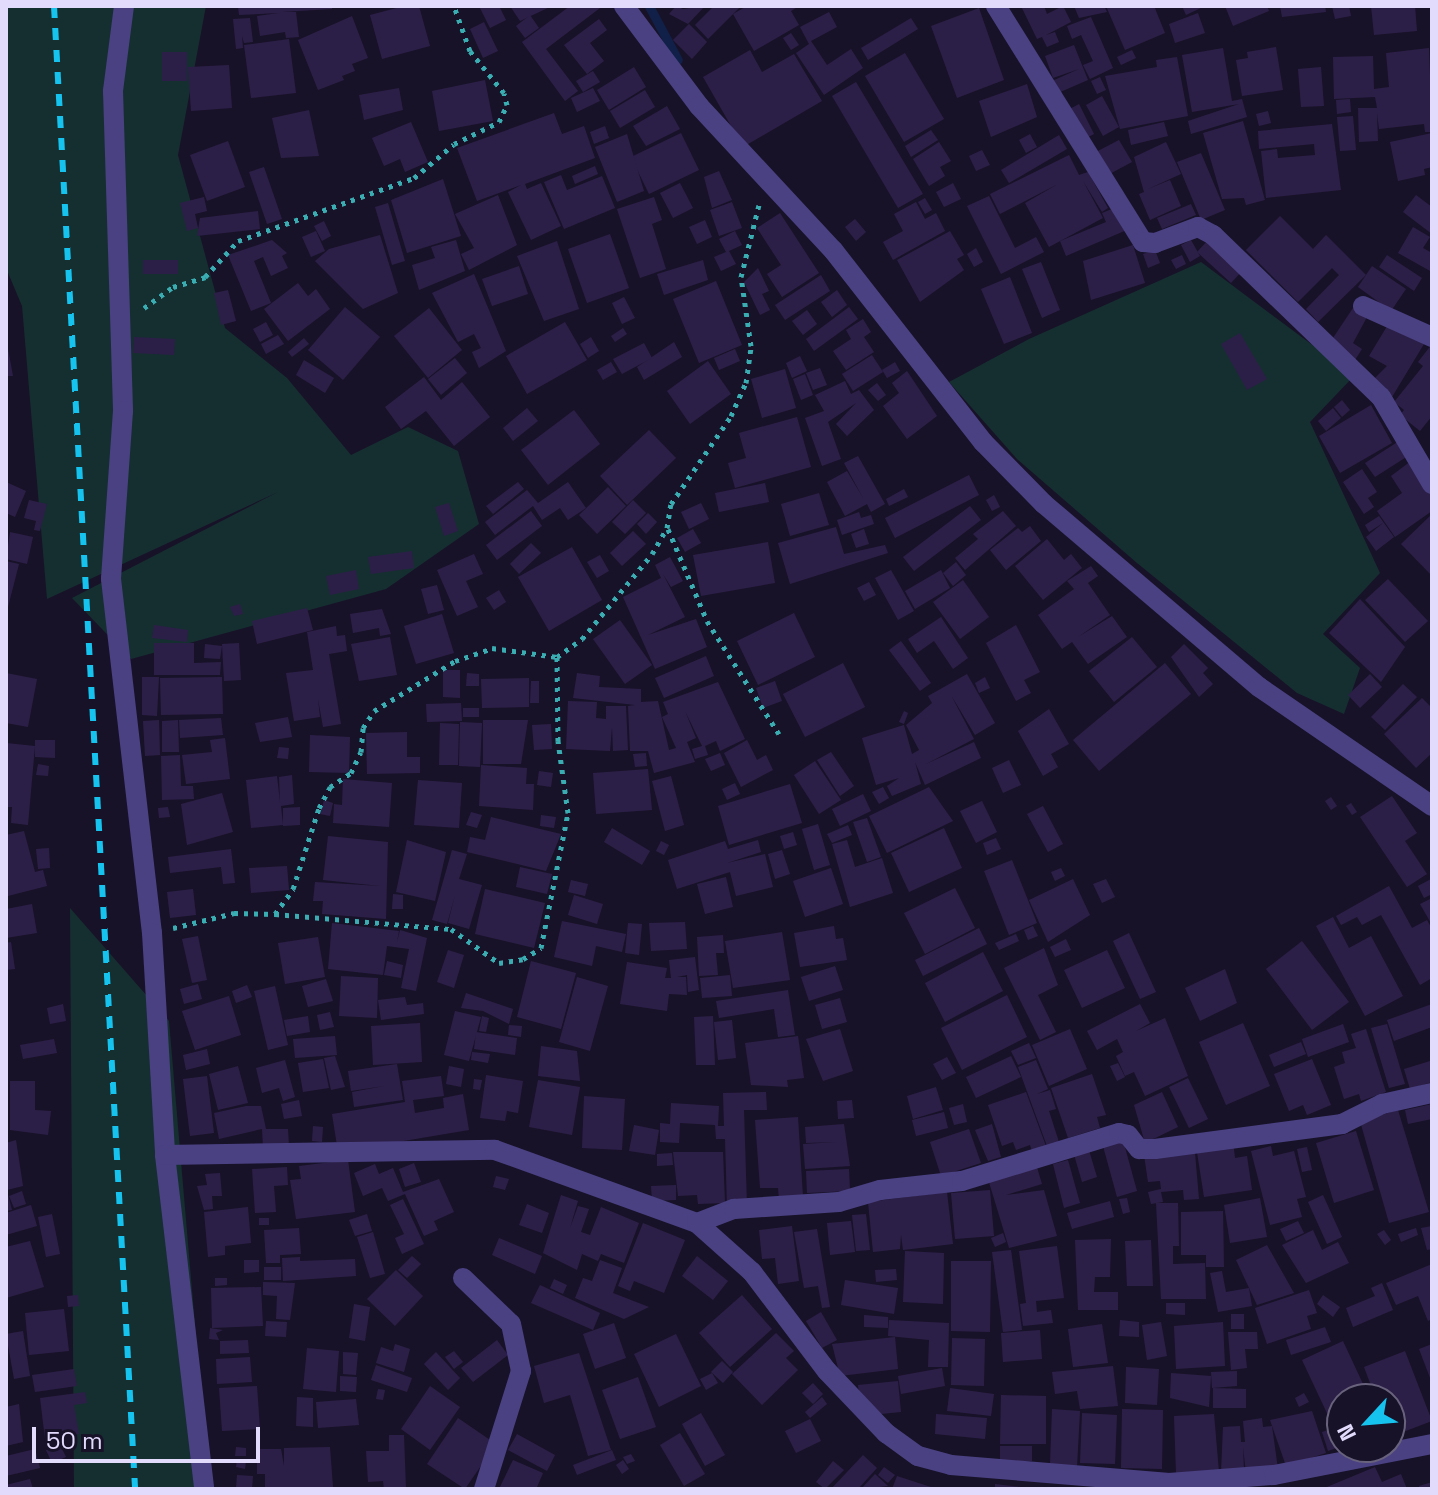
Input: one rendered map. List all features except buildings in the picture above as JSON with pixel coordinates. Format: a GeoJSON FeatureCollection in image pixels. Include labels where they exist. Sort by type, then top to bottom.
{"type":"FeatureCollection","features":[{"type":"Feature","properties":{"kind":"street"},"geometry":{"type":"LineString","coordinates":[[124,6],[113,91],[123,411],[113,499],[111,579],[152,933],[165,1155],[204,1489]]}},
{"type":"Feature","properties":{"kind":"street"},"geometry":{"type":"LineString","coordinates":[[624,6],[699,106],[833,250],[983,442],[1044,504],[1259,687],[1432,806]]}},
{"type":"Feature","properties":{"kind":"street"},"geometry":{"type":"LineString","coordinates":[[996,6],[1143,242],[1155,243],[1198,227],[1213,235],[1381,397],[1432,484]]}},
{"type":"Feature","properties":{"kind":"street"},"geometry":{"type":"LineString","coordinates":[[1363,306],[1432,337]]}},
{"type":"Feature","properties":{"kind":"street"},"geometry":{"type":"LineString","coordinates":[[697,1223],[734,1209],[811,1205],[880,1190],[962,1181],[1119,1133],[1128,1135],[1139,1149],[1155,1149],[1342,1124],[1382,1104],[1432,1093]]}},
{"type":"Feature","properties":{"kind":"street"},"geometry":{"type":"LineString","coordinates":[[165,1155],[495,1150],[697,1223],[752,1272],[827,1371],[886,1433],[918,1456],[951,1465],[1037,1481],[1169,1483],[1274,1475],[1432,1444]]}},
{"type":"Feature","properties":{"kind":"street"},"geometry":{"type":"LineString","coordinates":[[463,1278],[511,1324],[521,1371],[484,1489]]}},
{"type":"Feature","properties":{"kind":"path"},"geometry":{"type":"LineString","coordinates":[[122,327],[155,297],[205,277],[238,241],[414,178],[454,144],[499,122],[507,105],[504,93],[470,51],[454,6]]}},
{"type":"Feature","properties":{"kind":"path"},"geometry":{"type":"LineString","coordinates":[[275,914],[293,889],[319,808],[330,787],[351,773],[361,752],[363,728],[374,711],[455,661],[492,648],[557,657],[582,639],[667,528],[671,504],[706,446],[731,416],[746,383],[751,346],[741,277],[768,177]]}},
{"type":"Feature","properties":{"kind":"path"},"geometry":{"type":"LineString","coordinates":[[667,528],[707,621],[779,734]]}},
{"type":"Feature","properties":{"kind":"path"},"geometry":{"type":"LineString","coordinates":[[152,933],[234,913],[275,914],[451,929],[499,963],[523,959],[541,948],[568,813],[558,741],[557,657]]}},
{"type":"Feature","properties":{"kind":"green space"},"geometry":{"type":"Polygon","coordinates":[[[6,6],[206,6],[178,155],[225,328],[287,378],[351,455],[408,427],[458,451],[479,524],[386,589],[131,659],[72,598],[278,492],[47,599],[22,306],[6,268],[6,6]]]}},
{"type":"Feature","properties":{"kind":"green space"},"geometry":{"type":"Polygon","coordinates":[[[1201,262],[1354,376],[1310,422],[1380,573],[1323,634],[1360,668],[1344,714],[1297,693],[1137,563],[1017,459],[949,382],[1029,339],[1201,262]]]}},
{"type":"Feature","properties":{"kind":"green space"},"geometry":{"type":"Polygon","coordinates":[[[70,908],[169,1021],[209,1489],[74,1489],[70,908]]]}},
{"type":"Feature","properties":{"kind":"waterway"},"geometry":{"type":"LineString","coordinates":[[649,6],[678,60]]}},
{"type":"Feature","properties":{"kind":"railway"},"geometry":{"type":"LineString","coordinates":[[54,6],[135,1489]]}}]}
